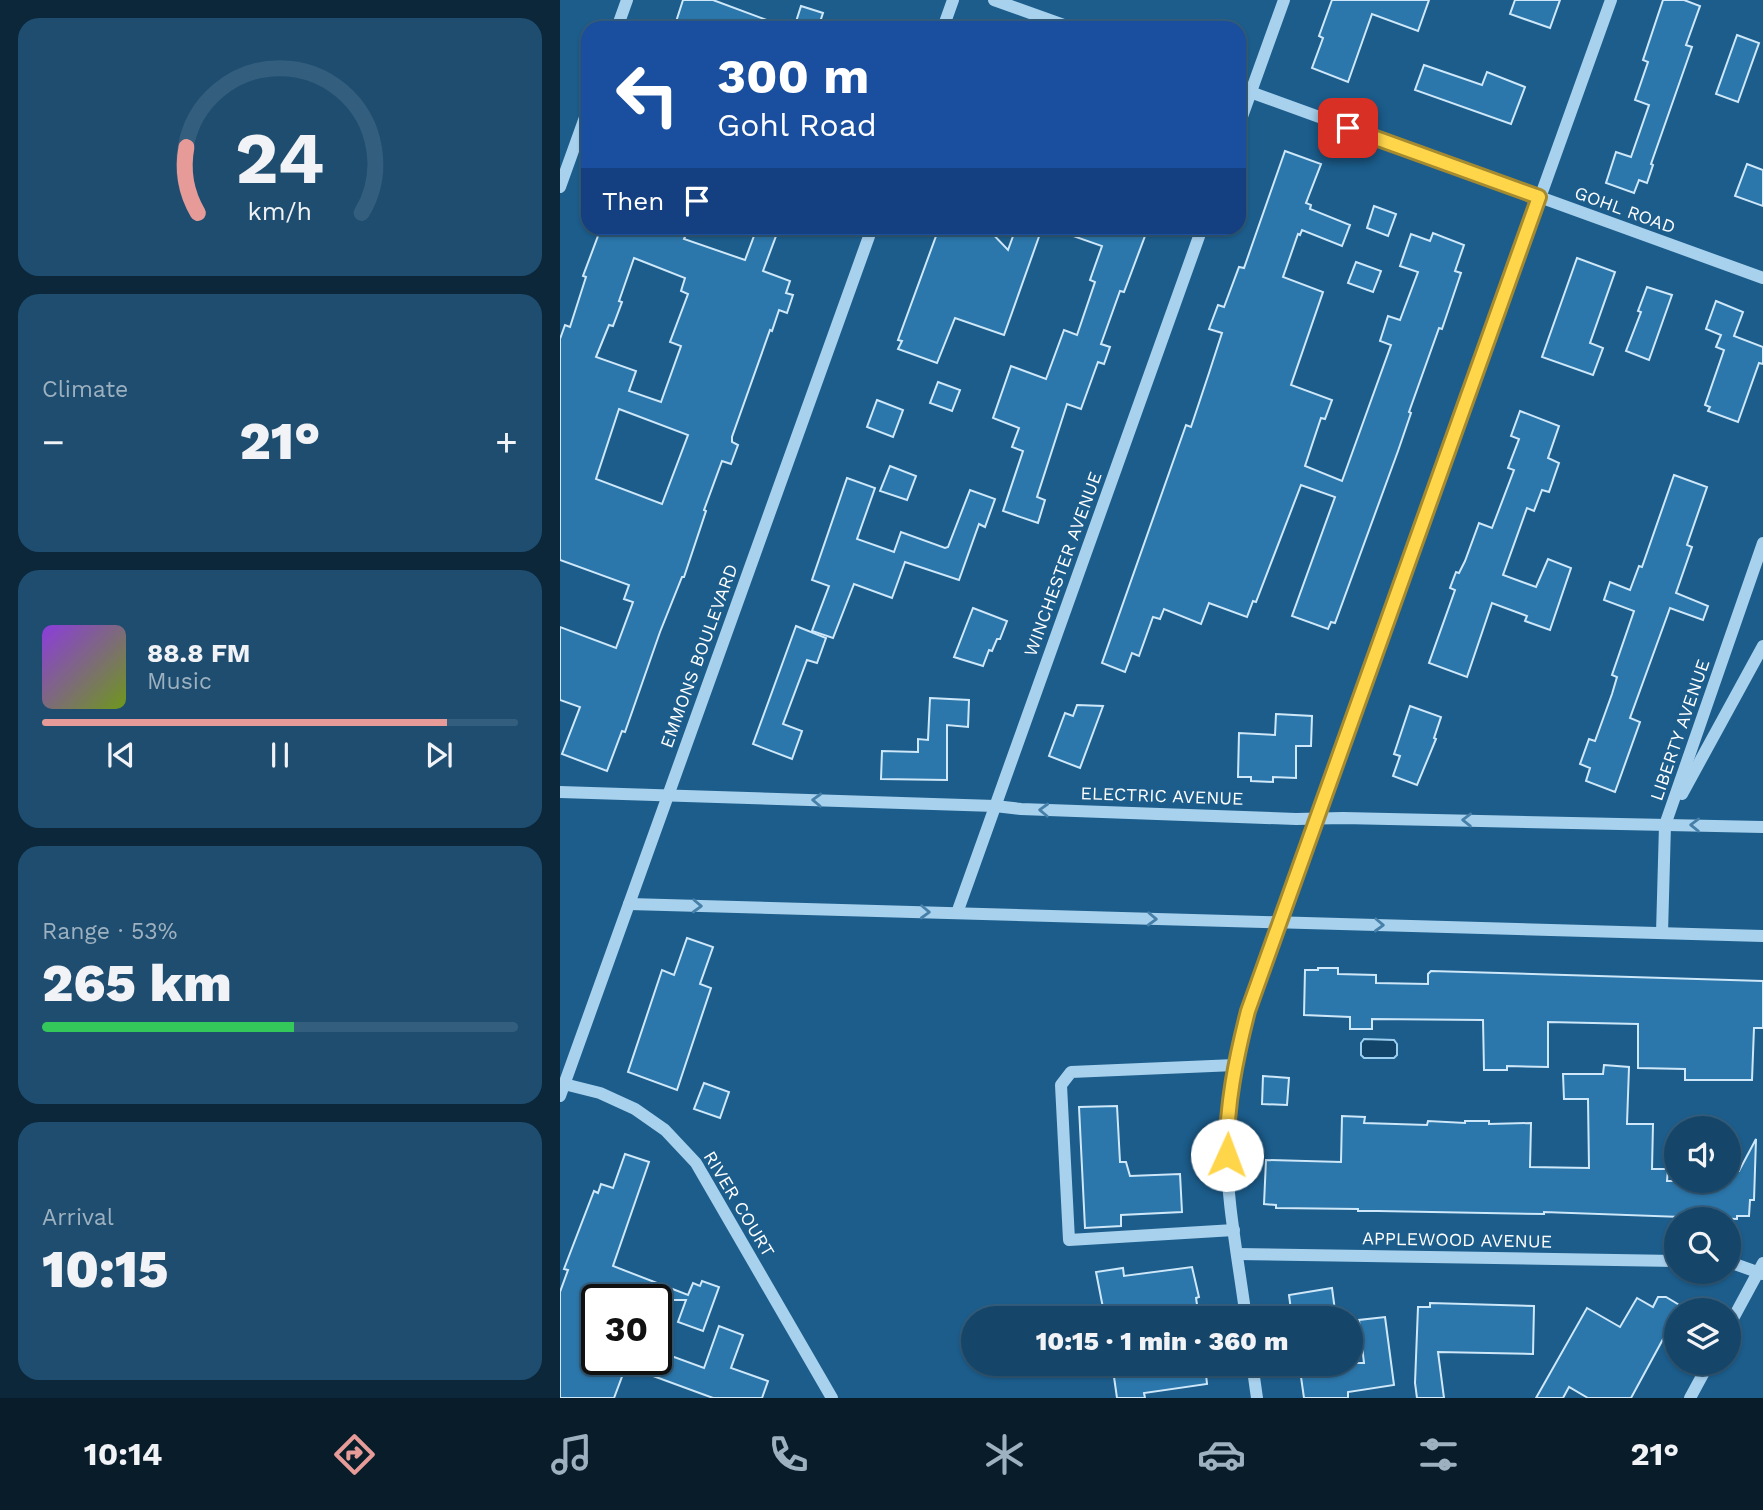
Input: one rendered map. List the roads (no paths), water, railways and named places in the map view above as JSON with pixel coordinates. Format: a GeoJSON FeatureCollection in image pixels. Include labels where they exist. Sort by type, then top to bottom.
{"type":"FeatureCollection","features":[{"type":"Feature","properties":{"kind":"street"},"geometry":{"type":"LineString","coordinates":[[620,21],[627,0]]}},
{"type":"Feature","properties":{"kind":"street"},"geometry":{"type":"LineString","coordinates":[[946,21],[953,0]]}},
{"type":"Feature","properties":{"kind":"street"},"geometry":{"type":"LineString","coordinates":[[994,0],[1052,21]]}},
{"type":"Feature","properties":{"kind":"street"},"geometry":{"type":"LineString","coordinates":[[1246,88],[1284,0]]}},
{"type":"Feature","properties":{"kind":"street"},"geometry":{"type":"LineString","coordinates":[[1244,1306],[1227,1176],[1226,1134],[1236,1065],[1248,1011],[1611,0]]}},
{"type":"Feature","properties":{"kind":"street","name":"GOHL ROAD"},"geometry":{"type":"LineString","coordinates":[[1246,90],[1763,278]]}},
{"type":"Feature","properties":{"kind":"street"},"geometry":{"type":"LineString","coordinates":[[560,187],[581,128]]}},
{"type":"Feature","properties":{"kind":"street","name":"EMMONS BOULEVARD"},"geometry":{"type":"LineString","coordinates":[[562,1090],[869,235]]}},
{"type":"Feature","properties":{"kind":"street","name":"WINCHESTER AVENUE"},"geometry":{"type":"LineString","coordinates":[[957,913],[1199,235]]}},
{"type":"Feature","properties":{"kind":"street","name":"LIBERTY AVENUE"},"geometry":{"type":"LineString","coordinates":[[1662,933],[1665,825],[1763,543]]}},
{"type":"Feature","properties":{"kind":"street"},"geometry":{"type":"LineString","coordinates":[[1665,825],[1763,646]]}},
{"type":"Feature","properties":{"kind":"street","name":"ELECTRIC AVENUE"},"geometry":{"type":"LineString","coordinates":[[560,792],[1316,818],[1763,827]]}},
{"type":"Feature","properties":{"kind":"street"},"geometry":{"type":"LineString","coordinates":[[629,904],[1763,936]]}},
{"type":"Feature","properties":{"kind":"street"},"geometry":{"type":"LineString","coordinates":[[1234,1230],[1069,1240],[1061,1085],[1071,1072],[1236,1065]]}},
{"type":"Feature","properties":{"kind":"street","name":"RIVER COURT"},"geometry":{"type":"LineString","coordinates":[[562,1090],[600,1093],[635,1109],[665,1130],[696,1163],[713,1188],[832,1398]]}},
{"type":"Feature","properties":{"kind":"street","name":"APPLEWOOD AVENUE"},"geometry":{"type":"LineString","coordinates":[[1237,1254],[1664,1261]]}},
{"type":"Feature","properties":{"kind":"street"},"geometry":{"type":"LineString","coordinates":[[1741,1265],[1761,1270],[1741,1305]]}},
{"type":"Feature","properties":{"kind":"street"},"geometry":{"type":"LineString","coordinates":[[1690,1398],[1702,1375]]}},
{"type":"Feature","properties":{"kind":"street"},"geometry":{"type":"LineString","coordinates":[[1254,1376],[1257,1398]]}},
{"type":"Feature","properties":{"kind":"water"},"geometry":{"type":"Polygon","coordinates":[[[1364,1039],[1394,1040],[1397,1044],[1397,1055],[1394,1058],[1364,1058],[1361,1055],[1361,1043],[1364,1039]]]}}]}
